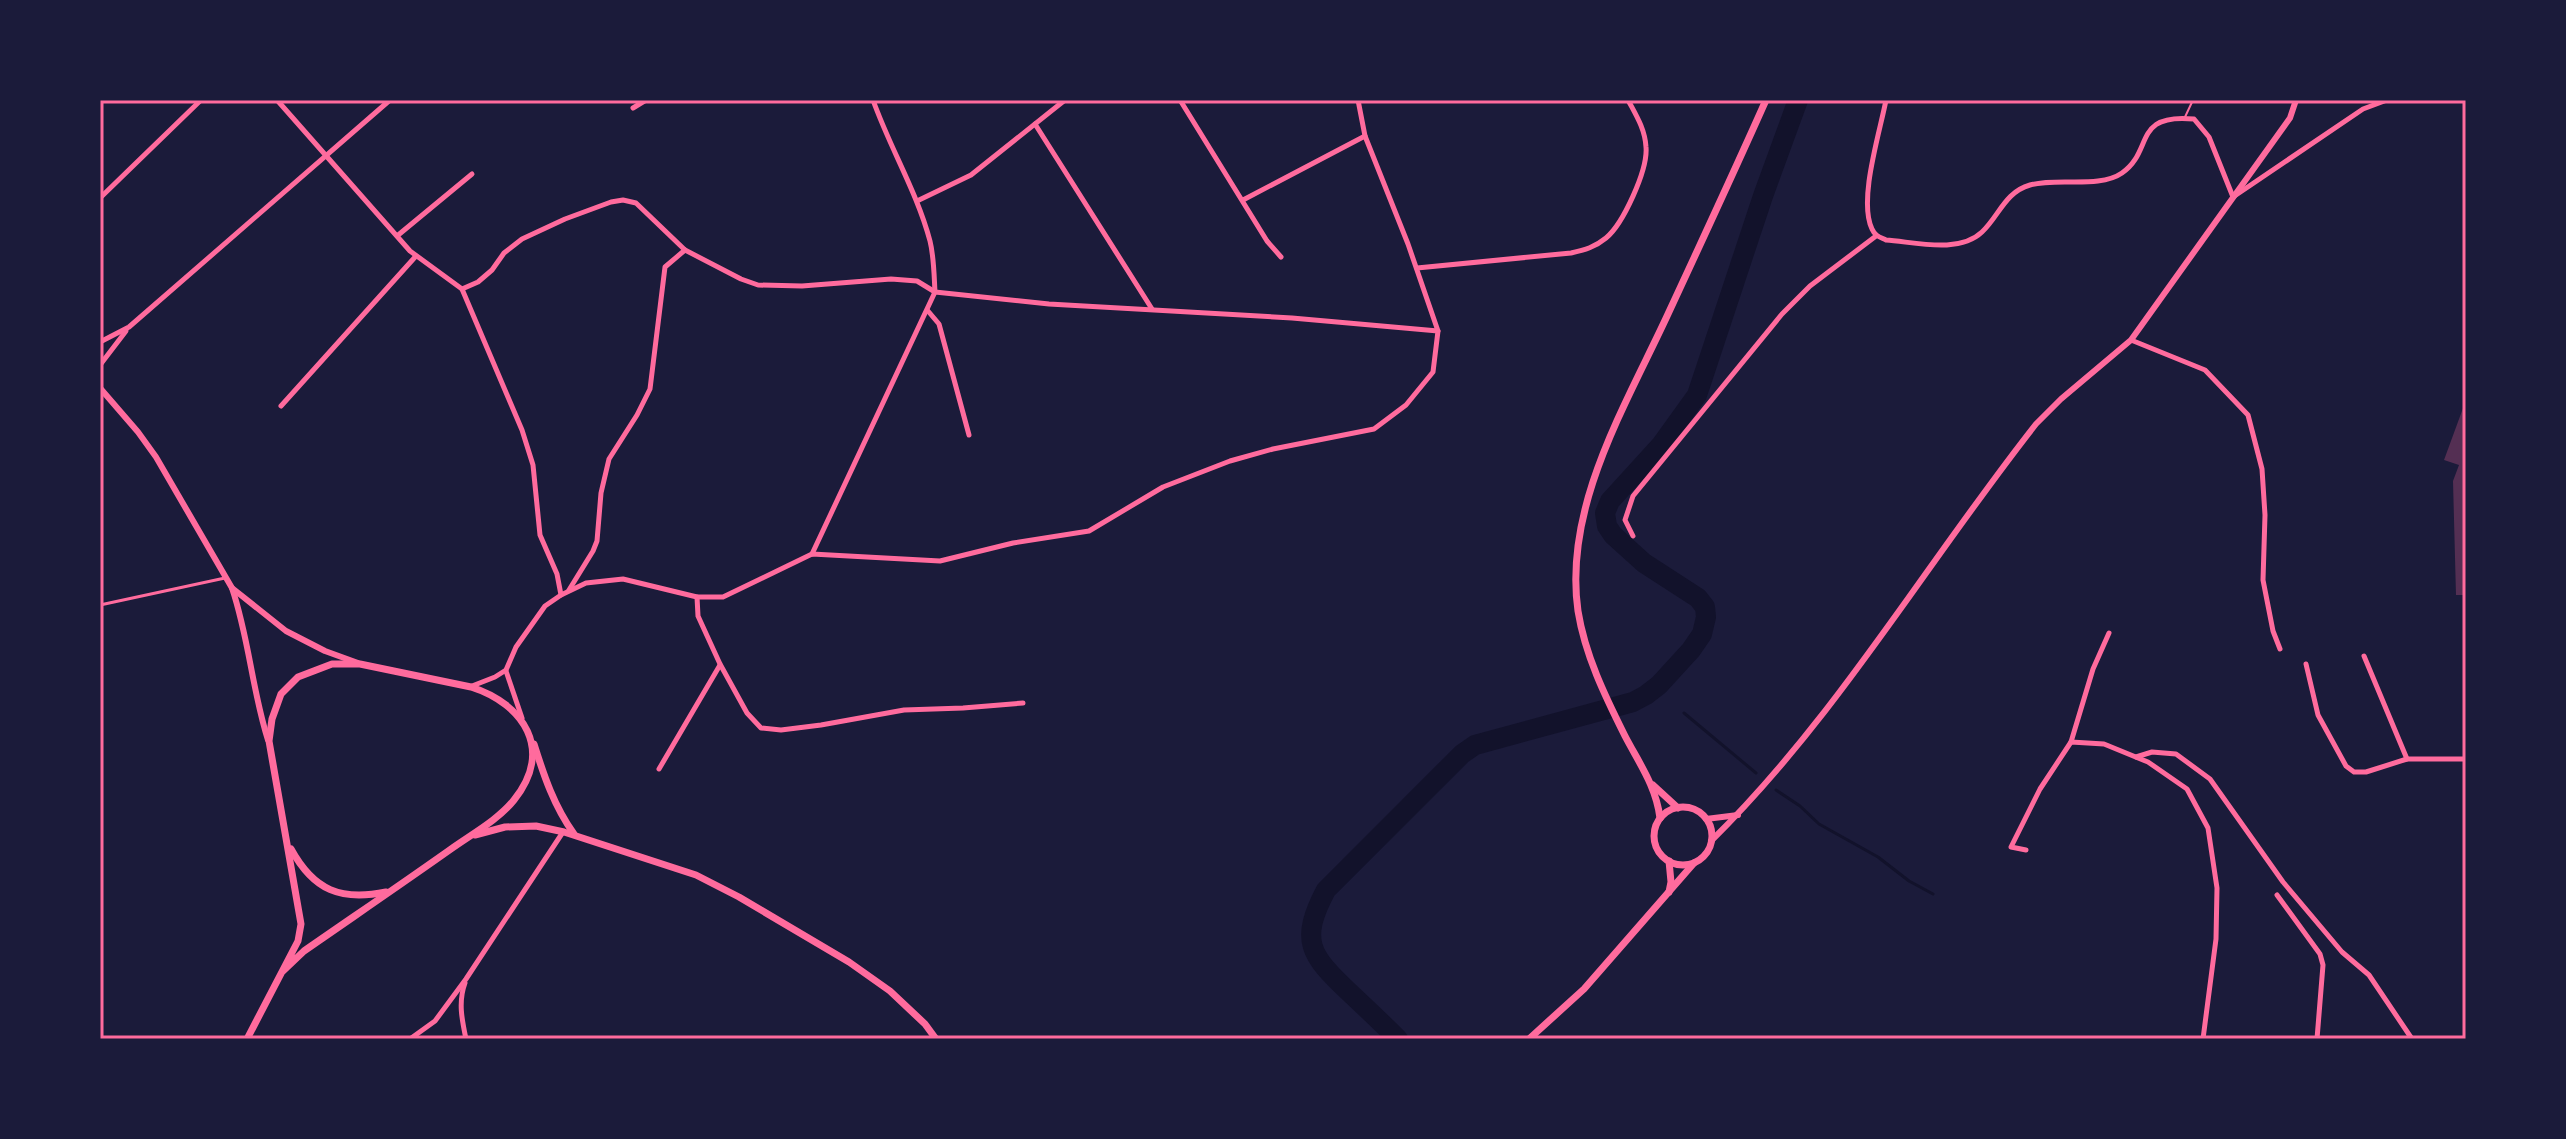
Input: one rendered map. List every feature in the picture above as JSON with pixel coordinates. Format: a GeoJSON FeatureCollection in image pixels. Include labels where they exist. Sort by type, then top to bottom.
{"type":"FeatureCollection","features":[{"type":"Feature","properties":{"kind":"main road"},"geometry":{"type":"LineString","coordinates":[[1711,841],[1711,830],[1706,819],[1697,811],[1678,808],[1653,784],[1619,724],[1591,661],[1579,614],[1576,565],[1580,533],[1593,484],[1618,422],[1766,100]]}},
{"type":"Feature","properties":{"kind":"main road"},"geometry":{"type":"LineString","coordinates":[[1529,1039],[1584,989],[1703,856],[1711,841],[1738,815],[1858,666],[2036,424],[2131,340],[2290,118],[2296,100]]}},
{"type":"Feature","properties":{"kind":"main road"},"geometry":{"type":"LineString","coordinates":[[100,388],[156,457],[232,588],[241,613],[269,741],[301,924],[298,941],[247,1039]]}},
{"type":"Feature","properties":{"kind":"main road"},"geometry":{"type":"LineString","coordinates":[[232,588],[286,631],[325,651],[360,664],[471,687],[498,699],[523,720],[549,792],[575,836]]}},
{"type":"Feature","properties":{"kind":"main road"},"geometry":{"type":"LineString","coordinates":[[269,741],[275,705],[298,677],[332,664],[360,664]]}},
{"type":"Feature","properties":{"kind":"main road"},"geometry":{"type":"LineString","coordinates":[[283,971],[304,951],[505,809],[522,789],[531,759],[531,736]]}},
{"type":"Feature","properties":{"kind":"main road"},"geometry":{"type":"LineString","coordinates":[[1653,784],[1660,818],[1655,829],[1655,841],[1660,853],[1669,861],[1681,865],[1694,863]]}},
{"type":"Feature","properties":{"kind":"main road"},"geometry":{"type":"LineString","coordinates":[[1660,818],[1678,808]]}},
{"type":"Feature","properties":{"kind":"main road"},"geometry":{"type":"LineString","coordinates":[[1706,819],[1738,815]]}},
{"type":"Feature","properties":{"kind":"main road"},"geometry":{"type":"LineString","coordinates":[[469,836],[505,827],[536,826],[564,832],[696,875],[849,962],[890,991],[925,1024],[936,1039]]}},
{"type":"Feature","properties":{"kind":"main road"},"geometry":{"type":"LineString","coordinates":[[288,844],[300,865],[328,889],[345,895],[364,896],[392,891]]}},
{"type":"Feature","properties":{"kind":"main road"},"geometry":{"type":"LineString","coordinates":[[1669,861],[1669,894]]}},
{"type":"Feature","properties":{"kind":"street"},"geometry":{"type":"LineString","coordinates":[[100,198],[201,100]]}},
{"type":"Feature","properties":{"kind":"street"},"geometry":{"type":"LineString","coordinates":[[277,100],[325,158],[416,256],[462,289],[512,402],[533,465],[540,535],[557,574],[561,595]]}},
{"type":"Feature","properties":{"kind":"street"},"geometry":{"type":"LineString","coordinates":[[100,365],[129,327],[390,100]]}},
{"type":"Feature","properties":{"kind":"street"},"geometry":{"type":"LineString","coordinates":[[633,108],[646,100]]}},
{"type":"Feature","properties":{"kind":"street"},"geometry":{"type":"LineString","coordinates":[[812,554],[935,292],[930,244],[917,201],[886,137],[873,100]]}},
{"type":"Feature","properties":{"kind":"street"},"geometry":{"type":"LineString","coordinates":[[917,201],[971,175],[1065,100]]}},
{"type":"Feature","properties":{"kind":"street"},"geometry":{"type":"LineString","coordinates":[[1180,100],[1267,241],[1281,257]]}},
{"type":"Feature","properties":{"kind":"street"},"geometry":{"type":"LineString","coordinates":[[471,687],[506,670],[530,625],[545,606],[586,583],[623,579],[697,597],[723,597],[812,554],[940,561],[1013,543],[1089,531],[1163,487],[1230,461],[1374,429],[1406,405],[1433,372],[1438,331],[1417,268],[1365,136],[1358,100]]}},
{"type":"Feature","properties":{"kind":"street"},"geometry":{"type":"LineString","coordinates":[[1417,268],[1559,254],[1589,249],[1601,242],[1617,227],[1644,169],[1647,154],[1645,137],[1628,100]]}},
{"type":"Feature","properties":{"kind":"street"},"geometry":{"type":"LineString","coordinates":[[1886,100],[1869,187],[1868,214],[1876,236],[1886,240],[1953,244],[1982,232],[2015,192],[2037,184],[2092,181],[2122,173],[2156,124],[2171,117],[2194,119],[2209,137],[2233,197],[2363,109],[2387,100]]}},
{"type":"Feature","properties":{"kind":"street"},"geometry":{"type":"LineString","coordinates":[[1035,124],[1152,310]]}},
{"type":"Feature","properties":{"kind":"street"},"geometry":{"type":"LineString","coordinates":[[1243,200],[1365,136]]}},
{"type":"Feature","properties":{"kind":"street"},"geometry":{"type":"LineString","coordinates":[[397,236],[472,174]]}},
{"type":"Feature","properties":{"kind":"street"},"geometry":{"type":"LineString","coordinates":[[462,289],[478,282],[492,270],[504,253],[522,239],[565,219],[623,200],[636,203],[685,250],[758,285],[802,286],[891,279],[917,281],[935,292],[1049,304],[1292,318],[1438,331]]}},
{"type":"Feature","properties":{"kind":"street"},"geometry":{"type":"LineString","coordinates":[[1633,536],[1625,520],[1633,496],[1740,363],[1810,286],[1876,236]]}},
{"type":"Feature","properties":{"kind":"street"},"geometry":{"type":"LineString","coordinates":[[569,590],[597,541],[609,459],[650,389],[665,267],[685,250]]}},
{"type":"Feature","properties":{"kind":"street"},"geometry":{"type":"LineString","coordinates":[[281,406],[416,256]]}},
{"type":"Feature","properties":{"kind":"street"},"geometry":{"type":"LineString","coordinates":[[928,311],[939,324],[969,435]]}},
{"type":"Feature","properties":{"kind":"street"},"geometry":{"type":"LineString","coordinates":[[100,342],[129,327]]}},
{"type":"Feature","properties":{"kind":"street"},"geometry":{"type":"LineString","coordinates":[[2131,340],[2205,370],[2248,415],[2262,469],[2265,515],[2263,580],[2273,631],[2280,649]]}},
{"type":"Feature","properties":{"kind":"street"},"geometry":{"type":"LineString","coordinates":[[100,605],[225,578]]}},
{"type":"Feature","properties":{"kind":"street"},"geometry":{"type":"LineString","coordinates":[[697,597],[698,616],[720,664],[747,713],[761,728],[781,730],[821,725],[904,710],[1023,703]]}},
{"type":"Feature","properties":{"kind":"street"},"geometry":{"type":"LineString","coordinates":[[2026,850],[2011,847],[2040,789],[2071,742],[2093,669],[2109,633]]}},
{"type":"Feature","properties":{"kind":"street"},"geometry":{"type":"LineString","coordinates":[[2364,656],[2407,759]]}},
{"type":"Feature","properties":{"kind":"street"},"geometry":{"type":"LineString","coordinates":[[659,769],[720,664]]}},
{"type":"Feature","properties":{"kind":"street"},"geometry":{"type":"LineString","coordinates":[[2306,664],[2318,715],[2346,766],[2354,772],[2366,772],[2407,759],[2466,759]]}},
{"type":"Feature","properties":{"kind":"street"},"geometry":{"type":"LineString","coordinates":[[506,670],[523,720]]}},
{"type":"Feature","properties":{"kind":"street"},"geometry":{"type":"LineString","coordinates":[[2071,742],[2104,744],[2148,762],[2187,789],[2208,828],[2217,888],[2216,939],[2203,1039]]}},
{"type":"Feature","properties":{"kind":"street"},"geometry":{"type":"LineString","coordinates":[[2136,757],[2152,752],[2176,754],[2210,779],[2283,882],[2342,952],[2369,975],[2412,1039]]}},
{"type":"Feature","properties":{"kind":"street"},"geometry":{"type":"LineString","coordinates":[[410,1039],[435,1021],[564,832]]}},
{"type":"Feature","properties":{"kind":"street"},"geometry":{"type":"LineString","coordinates":[[2277,895],[2320,954],[2323,965],[2317,1039]]}},
{"type":"Feature","properties":{"kind":"street"},"geometry":{"type":"LineString","coordinates":[[466,979],[461,994],[466,1039]]}},
{"type":"Feature","properties":{"kind":"street"},"geometry":{"type":"LineString","coordinates":[[1538,1039],[1543,1028]]}},
{"type":"Feature","properties":{"kind":"lane"},"geometry":{"type":"LineString","coordinates":[[2184,118],[2193,100]]}},
{"type":"Feature","properties":{"kind":"building"},"geometry":{"type":"Polygon","coordinates":[[[2466,400],[2466,595],[2456,595],[2453,481],[2459,465],[2444,460],[2466,400]]]}},
{"type":"Feature","properties":{"kind":"waterway"},"geometry":{"type":"LineString","coordinates":[[1398,1039],[1317,957],[1311,935],[1318,908],[1326,890],[1462,754],[1475,745],[1633,702],[1659,685],[1702,634],[1705,607],[1698,598],[1644,563],[1613,535],[1607,526],[1605,513],[1610,501],[1661,445],[1697,395],[1798,100]]}},
{"type":"Feature","properties":{"kind":"waterway"},"geometry":{"type":"LineString","coordinates":[[1684,713],[1756,773]]}},
{"type":"Feature","properties":{"kind":"waterway"},"geometry":{"type":"LineString","coordinates":[[1776,790],[1819,824],[1878,857],[1909,881],[1933,894]]}}]}
